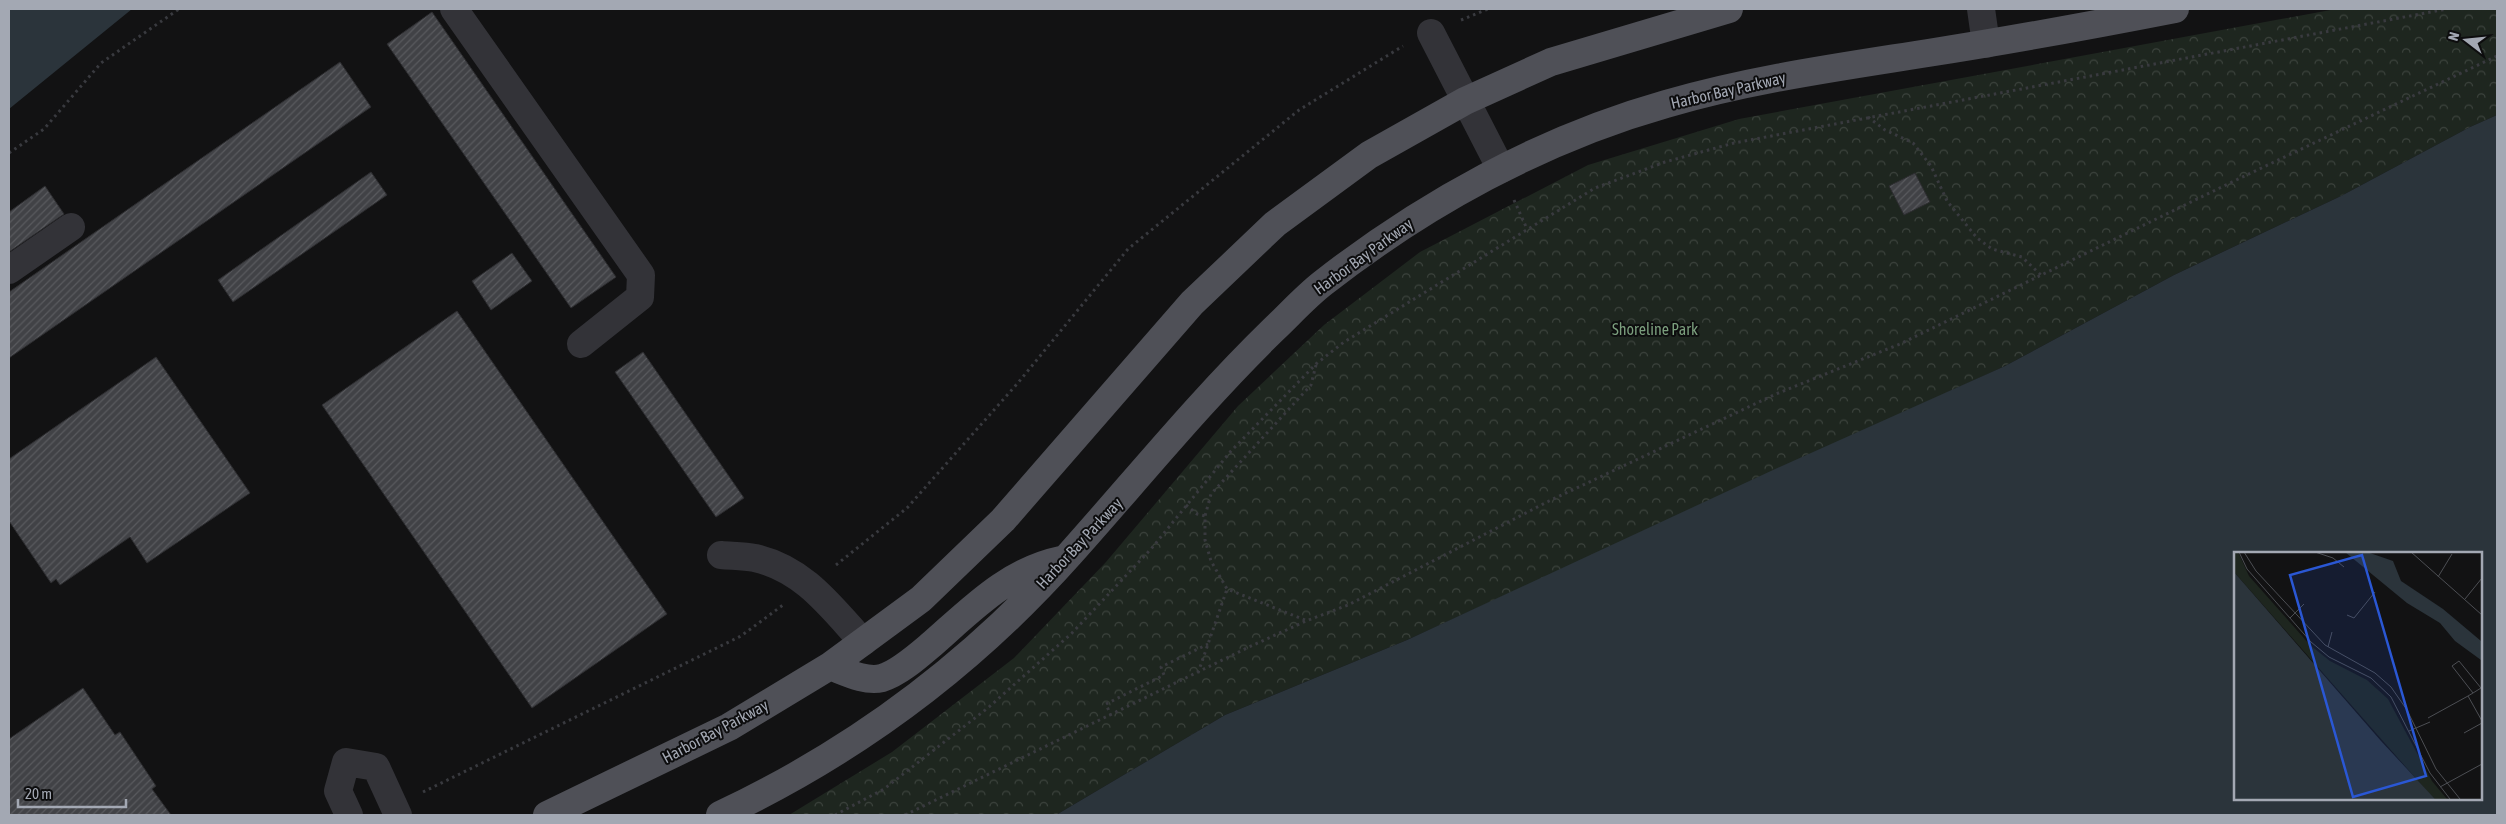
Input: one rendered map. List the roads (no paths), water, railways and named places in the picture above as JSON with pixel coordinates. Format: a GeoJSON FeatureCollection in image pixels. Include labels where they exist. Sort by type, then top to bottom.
{"type":"FeatureCollection","features":[{"type":"Feature","properties":{"kind":"main road","name":"Harbor Bay Parkway"},"geometry":{"type":"LineString","coordinates":[[547,815],[729,727],[830,666],[921,599],[1003,520],[1192,303],[1275,224],[1369,155],[1465,101],[1551,62],[1729,9]]}},
{"type":"Feature","properties":{"kind":"main road","name":"Harbor Bay Parkway"},"geometry":{"type":"LineString","coordinates":[[720,815],[761,796],[875,728],[972,654],[1066,559],[1240,362],[1320,285],[1406,222],[1501,169],[1577,134],[1663,104],[1762,80],[1986,44],[2174,9]]}},
{"type":"Feature","properties":{"kind":"main road"},"geometry":{"type":"LineString","coordinates":[[830,666],[861,677],[882,678],[911,662],[1000,585],[1042,564],[1066,559]]}},
{"type":"Feature","properties":{"kind":"lane"},"geometry":{"type":"LineString","coordinates":[[454,9],[641,274],[640,298],[581,344]]}},
{"type":"Feature","properties":{"kind":"lane"},"geometry":{"type":"LineString","coordinates":[[1981,9],[1986,44]]}},
{"type":"Feature","properties":{"kind":"lane"},"geometry":{"type":"LineString","coordinates":[[1431,33],[1501,169]]}},
{"type":"Feature","properties":{"kind":"lane"},"geometry":{"type":"LineString","coordinates":[[9,270],[71,227]]}},
{"type":"Feature","properties":{"kind":"lane"},"geometry":{"type":"LineString","coordinates":[[720,554],[755,558],[785,569],[811,585],[863,642]]}},
{"type":"Feature","properties":{"kind":"lane"},"geometry":{"type":"LineString","coordinates":[[349,815],[338,790],[346,762],[376,767],[396,811]]}},
{"type":"Feature","properties":{"kind":"park label","name":"Shoreline Park"},"geometry":{"type":"Point","coordinates":[1655,329]}}]}
